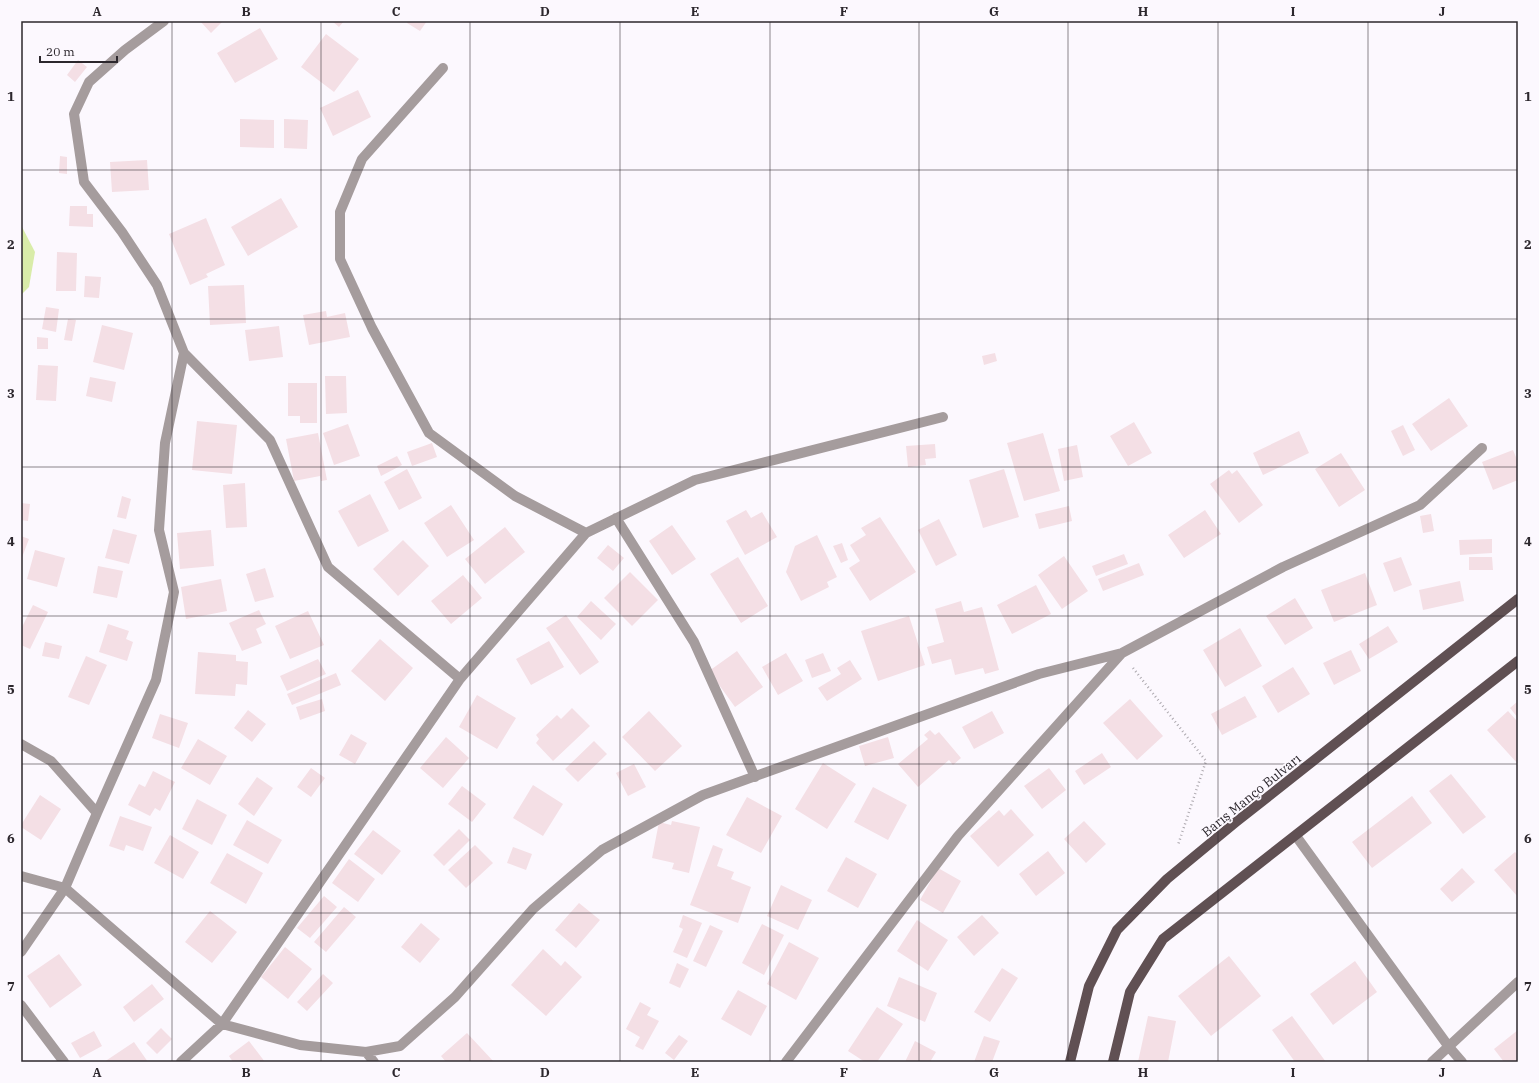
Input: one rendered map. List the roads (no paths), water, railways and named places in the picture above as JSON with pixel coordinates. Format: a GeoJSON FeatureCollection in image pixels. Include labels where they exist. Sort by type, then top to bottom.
{"type":"FeatureCollection","features":[{"type":"Feature","properties":{"kind":"main road","name":"Barış Manço Bulvarı"},"geometry":{"type":"LineString","coordinates":[[1070,1062],[1089,986],[1117,930],[1173,874],[1236,822],[1518,599]]}},
{"type":"Feature","properties":{"kind":"main road"},"geometry":{"type":"LineString","coordinates":[[1113,1062],[1130,992],[1163,939],[1518,661]]}},
{"type":"Feature","properties":{"kind":"street"},"geometry":{"type":"LineString","coordinates":[[164,21],[125,50],[89,82],[74,114],[84,182],[122,232],[157,285],[184,353],[270,440],[328,567],[460,680]]}},
{"type":"Feature","properties":{"kind":"street"},"geometry":{"type":"LineString","coordinates":[[443,68],[362,159],[340,212],[340,259],[372,328],[429,433],[515,496],[586,533]]}},
{"type":"Feature","properties":{"kind":"street"},"geometry":{"type":"LineString","coordinates":[[21,952],[66,888],[97,813],[156,680],[174,592],[159,530],[165,443],[184,353]]}},
{"type":"Feature","properties":{"kind":"street"},"geometry":{"type":"LineString","coordinates":[[181,1062],[222,1024],[460,680],[586,533],[695,480],[943,417]]}},
{"type":"Feature","properties":{"kind":"street"},"geometry":{"type":"LineString","coordinates":[[21,876],[66,888],[222,1024],[300,1044],[366,1052],[400,1046],[455,997],[534,909],[602,850],[703,796],[1040,674],[1122,653],[1283,567],[1420,505],[1482,448]]}},
{"type":"Feature","properties":{"kind":"street"},"geometry":{"type":"LineString","coordinates":[[616,518],[694,642],[755,777]]}},
{"type":"Feature","properties":{"kind":"street"},"geometry":{"type":"LineString","coordinates":[[786,1062],[958,836],[1122,653]]}},
{"type":"Feature","properties":{"kind":"street"},"geometry":{"type":"LineString","coordinates":[[21,744],[52,761],[97,813]]}},
{"type":"Feature","properties":{"kind":"street"},"geometry":{"type":"LineString","coordinates":[[1296,836],[1449,1047],[1462,1062]]}},
{"type":"Feature","properties":{"kind":"street"},"geometry":{"type":"LineString","coordinates":[[1432,1062],[1518,982]]}},
{"type":"Feature","properties":{"kind":"street"},"geometry":{"type":"LineString","coordinates":[[21,1005],[64,1062]]}},
{"type":"Feature","properties":{"kind":"street"},"geometry":{"type":"LineString","coordinates":[[366,1052],[374,1062]]}}]}
